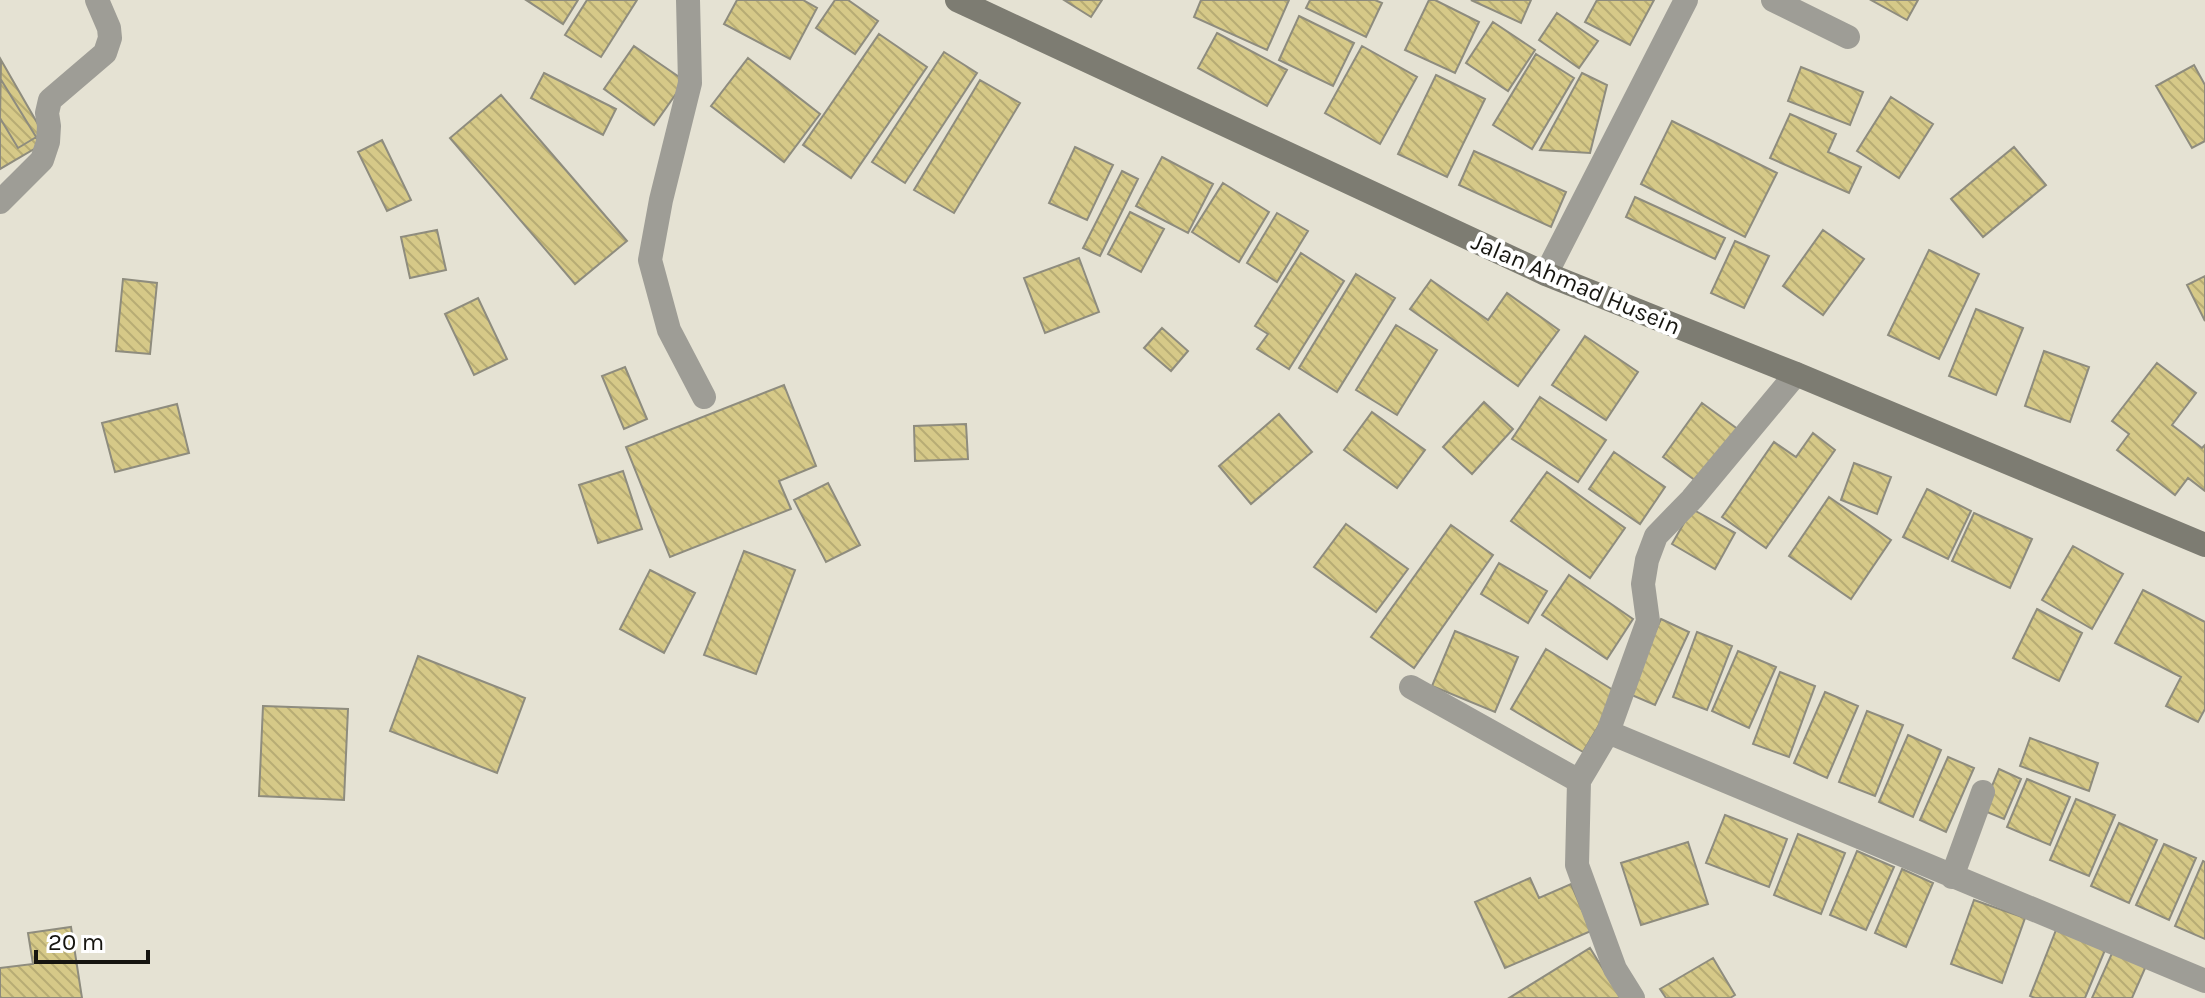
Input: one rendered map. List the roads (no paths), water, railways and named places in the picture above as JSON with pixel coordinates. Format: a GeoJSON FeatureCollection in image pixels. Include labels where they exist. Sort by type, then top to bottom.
{"type":"FeatureCollection","features":[{"type":"Feature","properties":{"kind":"main road","name":"Jalan Ahmad Husein"},"geometry":{"type":"LineString","coordinates":[[957,0],[1546,274],[1796,374],[2205,545]]}},
{"type":"Feature","properties":{"kind":"street"},"geometry":{"type":"LineString","coordinates":[[0,202],[42,160],[48,142],[50,100],[105,53],[110,38],[109,28],[97,0]]}},
{"type":"Feature","properties":{"kind":"street"},"geometry":{"type":"LineString","coordinates":[[688,0],[690,83],[661,200],[650,260],[669,330],[704,397]]}},
{"type":"Feature","properties":{"kind":"street"},"geometry":{"type":"LineString","coordinates":[[1546,274],[1686,0]]}},
{"type":"Feature","properties":{"kind":"street"},"geometry":{"type":"LineString","coordinates":[[1773,0],[1848,37]]}},
{"type":"Feature","properties":{"kind":"street"},"geometry":{"type":"LineString","coordinates":[[1633,998],[1615,969],[1577,865],[1579,781],[1608,732],[1648,621],[1643,584],[1647,560],[1656,536],[1692,499],[1796,374]]}},
{"type":"Feature","properties":{"kind":"street"},"geometry":{"type":"LineString","coordinates":[[1411,687],[1579,781]]}},
{"type":"Feature","properties":{"kind":"street"},"geometry":{"type":"LineString","coordinates":[[1608,732],[2205,981]]}},
{"type":"Feature","properties":{"kind":"street"},"geometry":{"type":"LineString","coordinates":[[1952,877],[1983,792]]}}]}
